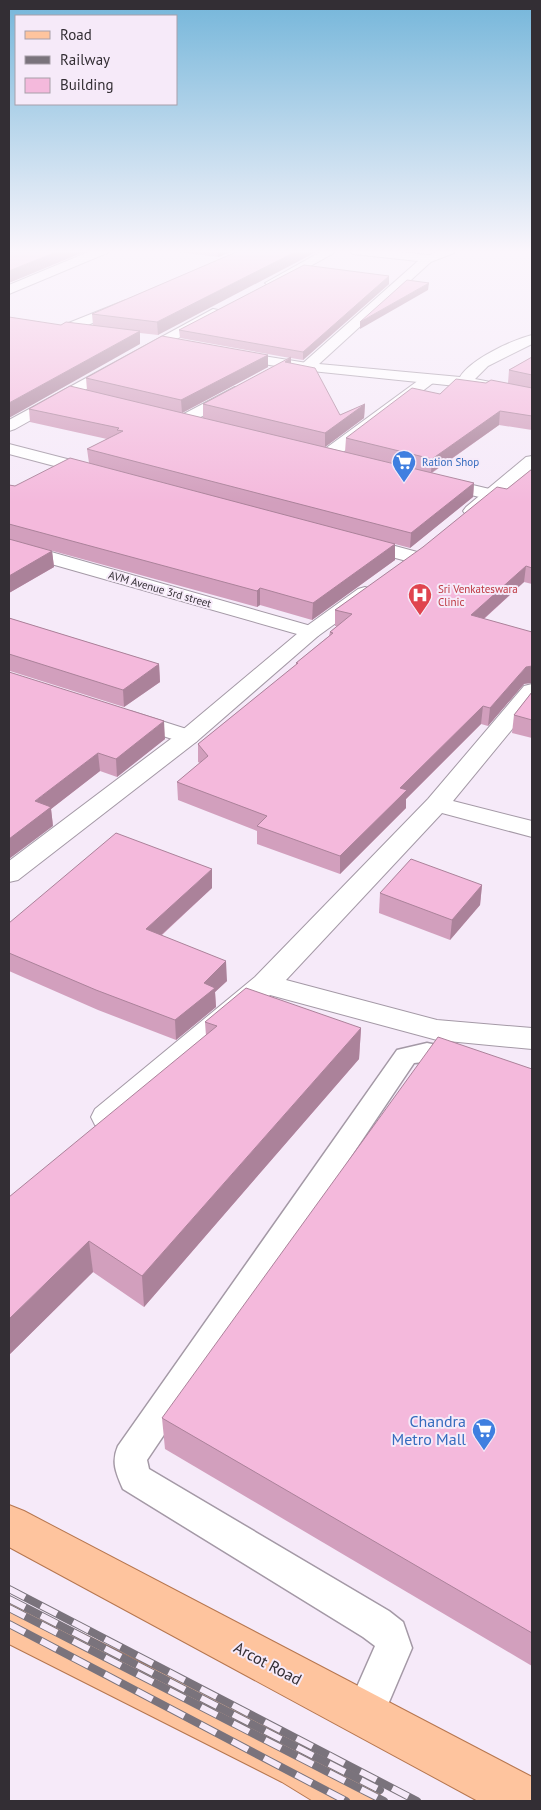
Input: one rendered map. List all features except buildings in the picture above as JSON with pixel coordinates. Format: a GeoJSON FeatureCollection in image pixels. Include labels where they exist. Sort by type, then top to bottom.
{"type":"FeatureCollection","features":[{"type":"Feature","properties":{"kind":"main road","name":"Arcot Road"},"geometry":{"type":"LineString","coordinates":[[9,1525],[527,1801]]}},
{"type":"Feature","properties":{"kind":"main road"},"geometry":{"type":"LineString","coordinates":[[9,1620],[298,1765],[358,1801]]}},
{"type":"Feature","properties":{"kind":"street"},"geometry":{"type":"LineString","coordinates":[[9,426],[173,334]]}},
{"type":"Feature","properties":{"kind":"street"},"geometry":{"type":"LineString","coordinates":[[307,367],[343,334]]}},
{"type":"Feature","properties":{"kind":"street"},"geometry":{"type":"LineString","coordinates":[[141,339],[179,345]]}},
{"type":"Feature","properties":{"kind":"street"},"geometry":{"type":"LineString","coordinates":[[466,382],[468,374],[478,366],[532,339]]}},
{"type":"Feature","properties":{"kind":"street"},"geometry":{"type":"LineString","coordinates":[[218,352],[286,365],[428,380],[466,382],[532,395]]}},
{"type":"Feature","properties":{"kind":"street"},"geometry":{"type":"LineString","coordinates":[[269,374],[286,365]]}},
{"type":"Feature","properties":{"kind":"street"},"geometry":{"type":"LineString","coordinates":[[328,455],[428,380]]}},
{"type":"Feature","properties":{"kind":"street"},"geometry":{"type":"LineString","coordinates":[[184,420],[252,383]]}},
{"type":"Feature","properties":{"kind":"street"},"geometry":{"type":"LineString","coordinates":[[68,392],[97,399]]}},
{"type":"Feature","properties":{"kind":"street"},"geometry":{"type":"LineString","coordinates":[[164,415],[203,424]]}},
{"type":"Feature","properties":{"kind":"street"},"geometry":{"type":"LineString","coordinates":[[9,449],[115,477]]}},
{"type":"Feature","properties":{"kind":"street"},"geometry":{"type":"LineString","coordinates":[[308,450],[347,460]]}},
{"type":"Feature","properties":{"kind":"street"},"geometry":{"type":"LineString","coordinates":[[454,526],[532,461]]}},
{"type":"Feature","properties":{"kind":"street"},"geometry":{"type":"LineString","coordinates":[[425,478],[492,495]]}},
{"type":"Feature","properties":{"kind":"street"},"geometry":{"type":"LineString","coordinates":[[9,874],[188,737],[310,632],[422,551],[337,536]]}},
{"type":"Feature","properties":{"kind":"street","name":"AVM Avenue 3rd street"},"geometry":{"type":"LineString","coordinates":[[9,546],[310,632]]}},
{"type":"Feature","properties":{"kind":"street"},"geometry":{"type":"LineString","coordinates":[[84,1136],[265,984],[437,804],[532,691]]}},
{"type":"Feature","properties":{"kind":"street"},"geometry":{"type":"LineString","coordinates":[[112,713],[188,737]]}},
{"type":"Feature","properties":{"kind":"street"},"geometry":{"type":"LineString","coordinates":[[437,804],[532,829]]}},
{"type":"Feature","properties":{"kind":"street"},"geometry":{"type":"LineString","coordinates":[[265,984],[437,1030],[532,1039]]}},
{"type":"Feature","properties":{"kind":"lane"},"geometry":{"type":"LineString","coordinates":[[364,1714],[394,1648],[390,1635],[368,1619],[135,1478],[130,1458],[406,1056],[427,1052],[484,1062]]}},
{"type":"Feature","properties":{"kind":"railway"},"geometry":{"type":"LineString","coordinates":[[9,1589],[417,1801]]}},
{"type":"Feature","properties":{"kind":"railway"},"geometry":{"type":"LineString","coordinates":[[9,1599],[380,1790]]}},
{"type":"Feature","properties":{"kind":"railway"},"geometry":{"type":"LineString","coordinates":[[9,1608],[384,1801]]}},
{"type":"Feature","properties":{"kind":"railway"},"geometry":{"type":"LineString","coordinates":[[9,1624],[346,1801]]}},
{"type":"Feature","properties":{"kind":"place","name":"Ration Shop"},"geometry":{"type":"Point","coordinates":[404,483]}},
{"type":"Feature","properties":{"kind":"place","name":"Sri Venkateswara Clinic"},"geometry":{"type":"Point","coordinates":[420,616]}},
{"type":"Feature","properties":{"kind":"place","name":"Chandra Metro Mall"},"geometry":{"type":"Point","coordinates":[484,1451]}}]}
